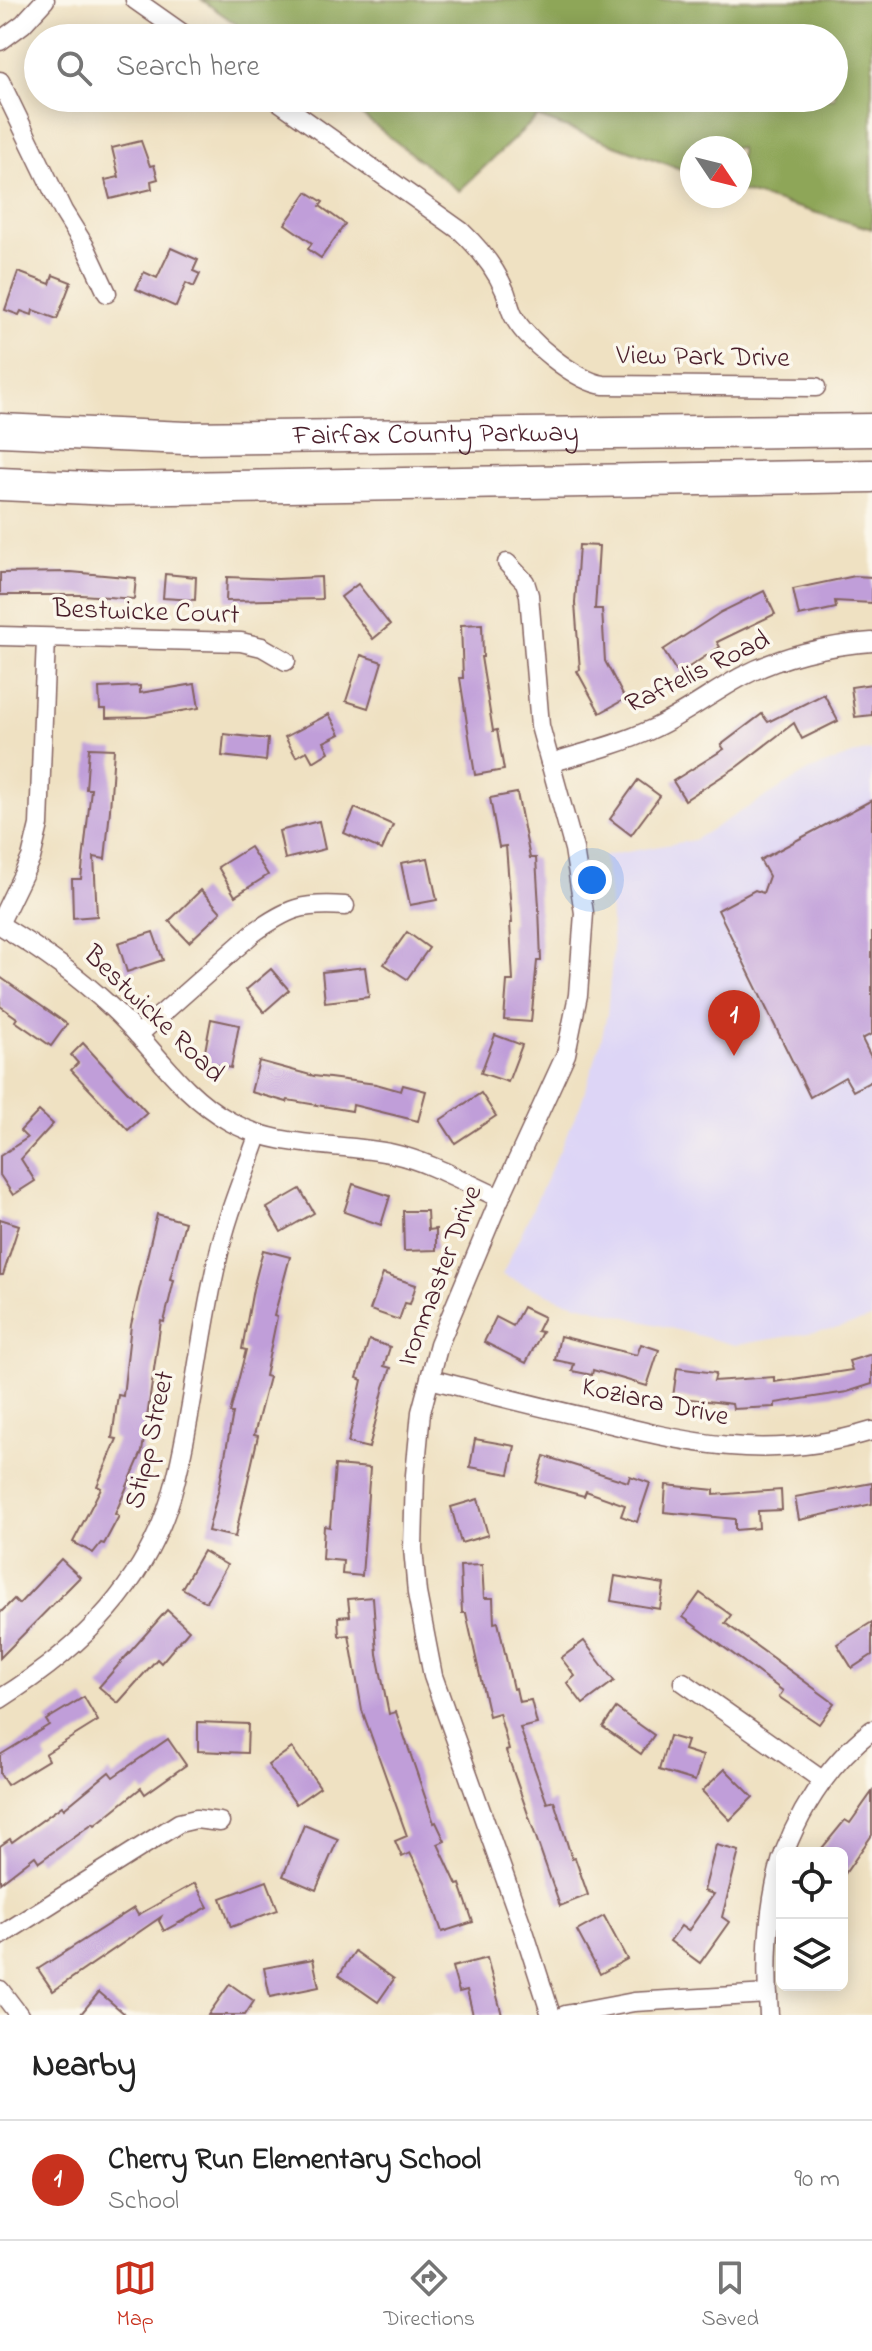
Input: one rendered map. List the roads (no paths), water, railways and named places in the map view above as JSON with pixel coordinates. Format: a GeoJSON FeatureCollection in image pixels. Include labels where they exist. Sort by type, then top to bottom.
{"type":"FeatureCollection","features":[{"type":"Feature","properties":{"kind":"highway","name":"Fairfax County Parkway"},"geometry":{"type":"LineString","coordinates":[[0,430],[186,438],[872,430]]}},
{"type":"Feature","properties":{"kind":"highway","name":"Fairfax County Parkway"},"geometry":{"type":"LineString","coordinates":[[0,484],[112,489],[872,476]]}},
{"type":"Feature","properties":{"kind":"street"},"geometry":{"type":"LineString","coordinates":[[0,41],[23,24],[45,0]]}},
{"type":"Feature","properties":{"kind":"street"},"geometry":{"type":"LineString","coordinates":[[135,0],[169,24]]}},
{"type":"Feature","properties":{"kind":"street"},"geometry":{"type":"LineString","coordinates":[[0,81],[107,293]]}},
{"type":"Feature","properties":{"kind":"street","name":"View Park Drive"},"geometry":{"type":"LineString","coordinates":[[294,112],[461,231],[494,268],[514,317],[551,357],[585,380],[604,385],[816,387]]}},
{"type":"Feature","properties":{"kind":"street","name":"Ironmaster Drive"},"geometry":{"type":"LineString","coordinates":[[507,563],[525,582],[529,595],[537,698],[550,763],[574,849],[584,913],[578,995],[566,1054],[448,1319],[430,1379],[421,1412],[413,1548],[423,1635],[447,1722],[525,1934],[551,2015]]}},
{"type":"Feature","properties":{"kind":"street","name":"Bestwicke Court"},"geometry":{"type":"LineString","coordinates":[[0,636],[241,642],[262,647],[286,661]]}},
{"type":"Feature","properties":{"kind":"street"},"geometry":{"type":"LineString","coordinates":[[0,924],[31,858],[39,825],[46,638]]}},
{"type":"Feature","properties":{"kind":"street","name":"Raftelis Road"},"geometry":{"type":"LineString","coordinates":[[550,763],[651,730],[742,677],[769,665],[830,647],[872,642]]}},
{"type":"Feature","properties":{"kind":"street"},"geometry":{"type":"LineString","coordinates":[[138,1035],[270,921],[290,910],[311,904],[345,906]]}},
{"type":"Feature","properties":{"kind":"street","name":"Bestwicke Road"},"geometry":{"type":"LineString","coordinates":[[0,924],[73,974],[138,1035],[191,1095],[229,1121],[258,1136],[286,1142],[368,1149],[397,1155],[426,1164],[500,1198]]}},
{"type":"Feature","properties":{"kind":"street","name":"Stipp Street"},"geometry":{"type":"LineString","coordinates":[[0,1699],[59,1660],[83,1638],[123,1591],[151,1545],[175,1484],[218,1256],[258,1136]]}},
{"type":"Feature","properties":{"kind":"street","name":"Koziara Drive"},"geometry":{"type":"LineString","coordinates":[[430,1379],[709,1446],[779,1448],[872,1431]]}},
{"type":"Feature","properties":{"kind":"street"},"geometry":{"type":"LineString","coordinates":[[683,1682],[822,1780]]}},
{"type":"Feature","properties":{"kind":"street"},"geometry":{"type":"LineString","coordinates":[[786,1847],[798,1820],[822,1780],[872,1730]]}},
{"type":"Feature","properties":{"kind":"street"},"geometry":{"type":"LineString","coordinates":[[0,1936],[179,1823],[196,1819],[220,1822]]}},
{"type":"Feature","properties":{"kind":"street"},"geometry":{"type":"LineString","coordinates":[[769,2015],[769,1919],[776,1887]]}},
{"type":"Feature","properties":{"kind":"street"},"geometry":{"type":"LineString","coordinates":[[0,1990],[19,2015]]}},
{"type":"Feature","properties":{"kind":"street"},"geometry":{"type":"LineString","coordinates":[[565,2015],[634,2002],[768,1994]]}},
{"type":"Feature","properties":{"kind":"place","name":"Cherry Run Elementary School"},"geometry":{"type":"Point","coordinates":[734,1056]}}]}
